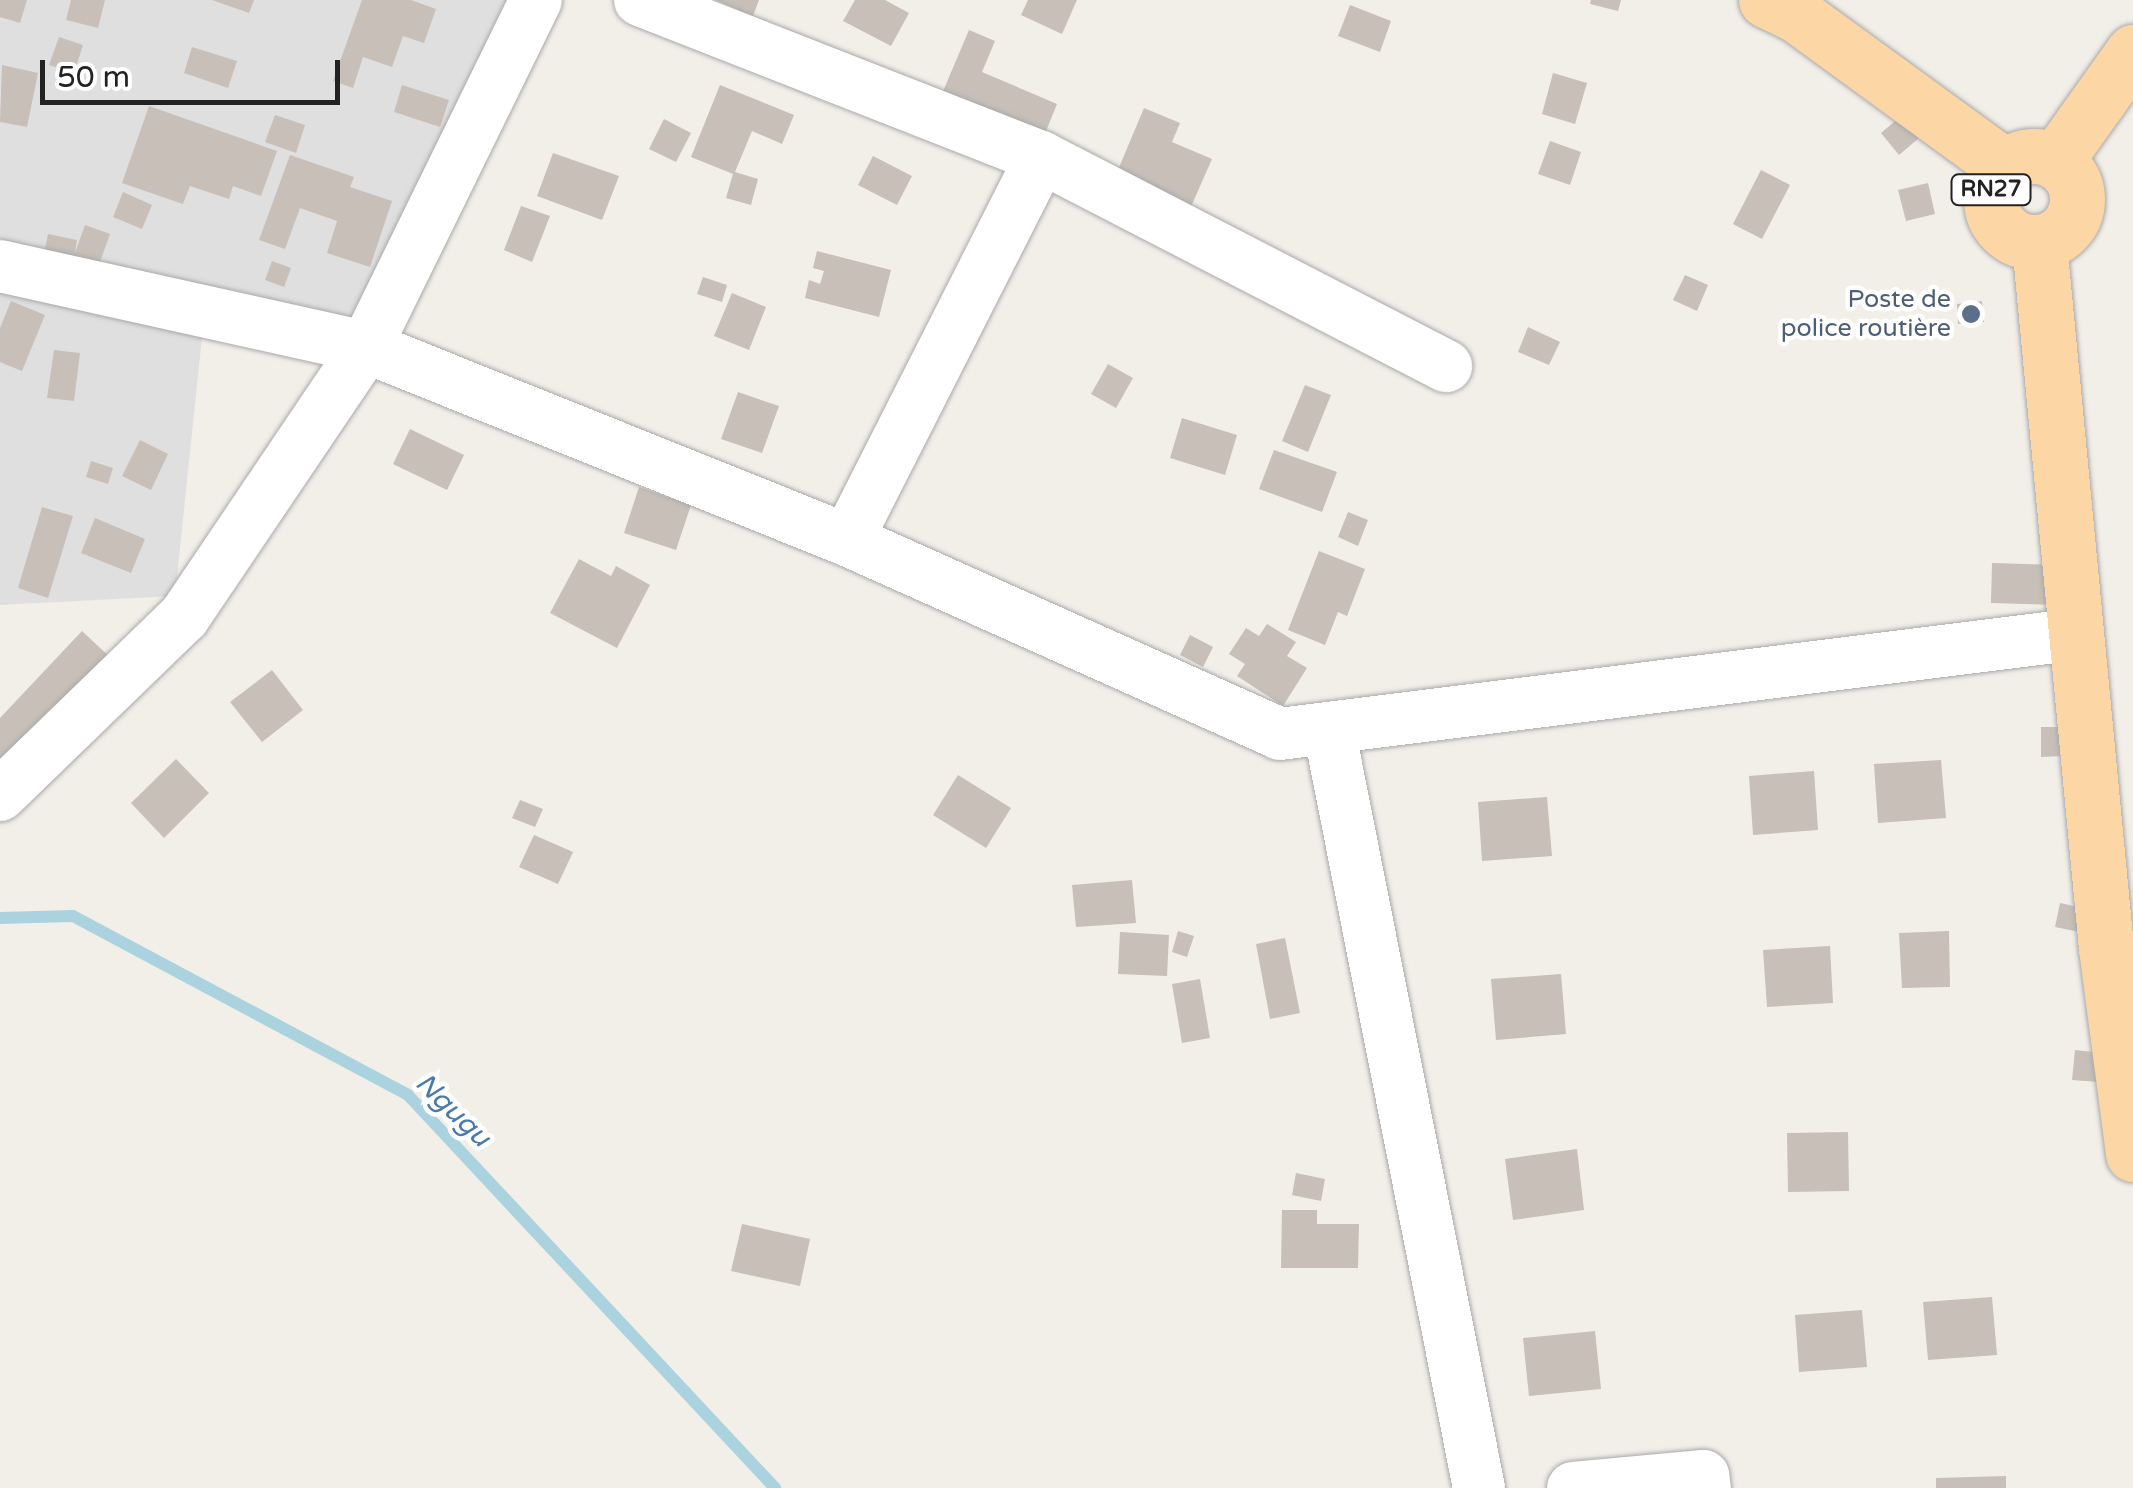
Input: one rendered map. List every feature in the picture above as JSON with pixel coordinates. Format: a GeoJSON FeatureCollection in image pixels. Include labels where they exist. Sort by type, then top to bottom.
{"type":"FeatureCollection","features":[{"type":"Feature","properties":{"kind":"main road"},"geometry":{"type":"LineString","coordinates":[[1766,0],[1797,15],[2030,163]]}},
{"type":"Feature","properties":{"kind":"main road","name":"RN27"},"geometry":{"type":"LineString","coordinates":[[2030,163],[2075,181],[2078,208],[2064,232],[2039,243],[2012,238],[1994,218],[1991,190],[2030,163],[2133,52]]}},
{"type":"Feature","properties":{"kind":"main road","name":"RN27"},"geometry":{"type":"LineString","coordinates":[[2039,243],[2078,634],[2120,947],[2133,1154]]}},
{"type":"Feature","properties":{"kind":"street"},"geometry":{"type":"LineString","coordinates":[[0,795],[184,617],[366,347],[536,0]]}},
{"type":"Feature","properties":{"kind":"street"},"geometry":{"type":"LineString","coordinates":[[640,0],[1040,158],[1446,366]]}},
{"type":"Feature","properties":{"kind":"street"},"geometry":{"type":"LineString","coordinates":[[847,540],[1040,158]]}},
{"type":"Feature","properties":{"kind":"street"},"geometry":{"type":"LineString","coordinates":[[0,266],[366,347],[847,540],[1280,734],[2078,634]]}},
{"type":"Feature","properties":{"kind":"street"},"geometry":{"type":"LineString","coordinates":[[1329,728],[1478,1488]]}},
{"type":"Feature","properties":{"kind":"street"},"geometry":{"type":"LineString","coordinates":[[1573,1488],[1703,1476],[1705,1488]]}},
{"type":"Feature","properties":{"kind":"shaded area"},"geometry":{"type":"Polygon","coordinates":[[[0,0],[530,0],[368,332],[207,289],[175,596],[0,605],[0,0]]]}},
{"type":"Feature","properties":{"kind":"building"},"geometry":{"type":"Polygon","coordinates":[[[0,0],[27,0],[20,23],[0,17],[0,0]]]}},
{"type":"Feature","properties":{"kind":"building"},"geometry":{"type":"Polygon","coordinates":[[[71,0],[105,0],[98,28],[66,20],[71,0]]]}},
{"type":"Feature","properties":{"kind":"building"},"geometry":{"type":"Polygon","coordinates":[[[212,0],[254,0],[249,13],[212,0]]]}},
{"type":"Feature","properties":{"kind":"building"},"geometry":{"type":"Polygon","coordinates":[[[362,0],[411,0],[436,9],[424,43],[403,36],[392,67],[363,57],[353,88],[333,81],[362,0]]]}},
{"type":"Feature","properties":{"kind":"building"},"geometry":{"type":"Polygon","coordinates":[[[715,0],[759,0],[753,16],[715,0]]]}},
{"type":"Feature","properties":{"kind":"building"},"geometry":{"type":"Polygon","coordinates":[[[855,0],[885,0],[909,13],[891,46],[843,21],[855,0]]]}},
{"type":"Feature","properties":{"kind":"building"},"geometry":{"type":"Polygon","coordinates":[[[1028,0],[1077,0],[1062,34],[1021,15],[1028,0]]]}},
{"type":"Feature","properties":{"kind":"building"},"geometry":{"type":"Polygon","coordinates":[[[1591,0],[1621,0],[1618,11],[1590,4],[1591,0]]]}},
{"type":"Feature","properties":{"kind":"building"},"geometry":{"type":"Polygon","coordinates":[[[1350,5],[1391,21],[1380,52],[1338,36],[1350,5]]]}},
{"type":"Feature","properties":{"kind":"building"},"geometry":{"type":"Polygon","coordinates":[[[969,30],[995,41],[982,72],[1057,104],[1040,146],[938,103],[969,30]]]}},
{"type":"Feature","properties":{"kind":"building"},"geometry":{"type":"Polygon","coordinates":[[[59,37],[83,45],[74,73],[49,65],[59,37]]]}},
{"type":"Feature","properties":{"kind":"building"},"geometry":{"type":"Polygon","coordinates":[[[192,47],[237,61],[228,88],[184,73],[192,47]]]}},
{"type":"Feature","properties":{"kind":"building"},"geometry":{"type":"Polygon","coordinates":[[[2,65],[38,73],[27,127],[0,122],[2,65]]]}},
{"type":"Feature","properties":{"kind":"building"},"geometry":{"type":"Polygon","coordinates":[[[1553,73],[1587,83],[1575,124],[1542,114],[1553,73]]]}},
{"type":"Feature","properties":{"kind":"building"},"geometry":{"type":"Polygon","coordinates":[[[402,85],[449,100],[440,127],[394,112],[402,85]]]}},
{"type":"Feature","properties":{"kind":"building"},"geometry":{"type":"Polygon","coordinates":[[[720,85],[794,115],[782,144],[752,131],[735,172],[758,179],[751,205],[726,198],[733,174],[691,157],[720,85]]]}},
{"type":"Feature","properties":{"kind":"building"},"geometry":{"type":"Polygon","coordinates":[[[149,106],[277,151],[261,196],[233,186],[229,199],[190,186],[183,204],[122,183],[149,106]]]}},
{"type":"Feature","properties":{"kind":"building"},"geometry":{"type":"Polygon","coordinates":[[[1144,108],[1180,123],[1172,142],[1212,159],[1190,209],[1115,177],[1144,108]]]}},
{"type":"Feature","properties":{"kind":"building"},"geometry":{"type":"Polygon","coordinates":[[[275,115],[305,125],[296,153],[265,142],[275,115]]]}},
{"type":"Feature","properties":{"kind":"building"},"geometry":{"type":"Polygon","coordinates":[[[1901,116],[1919,138],[1899,155],[1881,133],[1901,116]]]}},
{"type":"Feature","properties":{"kind":"building"},"geometry":{"type":"Polygon","coordinates":[[[664,119],[691,133],[676,162],[649,149],[664,119]]]}},
{"type":"Feature","properties":{"kind":"building"},"geometry":{"type":"Polygon","coordinates":[[[1550,141],[1581,152],[1570,185],[1538,174],[1550,141]]]}},
{"type":"Feature","properties":{"kind":"building"},"geometry":{"type":"Polygon","coordinates":[[[553,153],[619,176],[602,220],[537,196],[553,153]]]}},
{"type":"Feature","properties":{"kind":"building"},"geometry":{"type":"Polygon","coordinates":[[[290,155],[354,177],[350,187],[392,201],[370,267],[327,253],[337,221],[300,208],[285,249],[259,240],[290,155]]]}},
{"type":"Feature","properties":{"kind":"building"},"geometry":{"type":"Polygon","coordinates":[[[873,156],[912,176],[897,205],[858,185],[873,156]]]}},
{"type":"Feature","properties":{"kind":"building"},"geometry":{"type":"Polygon","coordinates":[[[1761,170],[1790,185],[1762,239],[1733,224],[1761,170]]]}},
{"type":"Feature","properties":{"kind":"building"},"geometry":{"type":"Polygon","coordinates":[[[1928,183],[1935,214],[1906,221],[1898,190],[1928,183]]]}},
{"type":"Feature","properties":{"kind":"building"},"geometry":{"type":"Polygon","coordinates":[[[123,192],[152,205],[142,229],[113,217],[123,192]]]}},
{"type":"Feature","properties":{"kind":"building"},"geometry":{"type":"Polygon","coordinates":[[[521,206],[550,216],[532,262],[504,250],[521,206]]]}},
{"type":"Feature","properties":{"kind":"building"},"geometry":{"type":"Polygon","coordinates":[[[85,225],[110,234],[97,270],[43,259],[48,234],[77,240],[75,253],[85,225]]]}},
{"type":"Feature","properties":{"kind":"building"},"geometry":{"type":"Polygon","coordinates":[[[817,251],[891,270],[879,317],[805,298],[809,280],[820,284],[824,271],[813,268],[817,251]]]}},
{"type":"Feature","properties":{"kind":"building"},"geometry":{"type":"Polygon","coordinates":[[[272,261],[291,268],[284,287],[265,280],[272,261]]]}},
{"type":"Feature","properties":{"kind":"building"},"geometry":{"type":"Polygon","coordinates":[[[1685,275],[1708,285],[1697,311],[1673,300],[1685,275]]]}},
{"type":"Feature","properties":{"kind":"building"},"geometry":{"type":"Polygon","coordinates":[[[703,277],[727,285],[722,302],[697,294],[703,277]]]}},
{"type":"Feature","properties":{"kind":"building"},"geometry":{"type":"Polygon","coordinates":[[[732,293],[766,307],[749,350],[714,336],[732,293]]]}},
{"type":"Feature","properties":{"kind":"building"},"geometry":{"type":"Polygon","coordinates":[[[11,301],[45,315],[22,371],[0,362],[0,328],[11,301]]]}},
{"type":"Feature","properties":{"kind":"building"},"geometry":{"type":"Polygon","coordinates":[[[1982,301],[1984,322],[1958,324],[1957,304],[1982,301]]]}},
{"type":"Feature","properties":{"kind":"building"},"geometry":{"type":"Polygon","coordinates":[[[1528,327],[1560,342],[1549,365],[1518,352],[1528,327]]]}},
{"type":"Feature","properties":{"kind":"building"},"geometry":{"type":"Polygon","coordinates":[[[54,350],[80,353],[74,401],[47,398],[54,350]]]}},
{"type":"Feature","properties":{"kind":"building"},"geometry":{"type":"Polygon","coordinates":[[[1108,364],[1133,378],[1116,408],[1091,394],[1108,364]]]}},
{"type":"Feature","properties":{"kind":"building"},"geometry":{"type":"Polygon","coordinates":[[[1305,385],[1331,395],[1308,452],[1282,441],[1305,385]]]}},
{"type":"Feature","properties":{"kind":"building"},"geometry":{"type":"Polygon","coordinates":[[[738,392],[779,406],[762,453],[721,439],[738,392]]]}},
{"type":"Feature","properties":{"kind":"building"},"geometry":{"type":"Polygon","coordinates":[[[1182,418],[1237,435],[1225,475],[1170,458],[1182,418]]]}},
{"type":"Feature","properties":{"kind":"building"},"geometry":{"type":"Polygon","coordinates":[[[410,429],[464,455],[447,490],[393,464],[410,429]]]}},
{"type":"Feature","properties":{"kind":"building"},"geometry":{"type":"Polygon","coordinates":[[[140,440],[168,454],[151,490],[122,476],[140,440]]]}},
{"type":"Feature","properties":{"kind":"building"},"geometry":{"type":"Polygon","coordinates":[[[1274,450],[1337,472],[1322,512],[1259,489],[1274,450]]]}},
{"type":"Feature","properties":{"kind":"building"},"geometry":{"type":"Polygon","coordinates":[[[91,461],[113,468],[108,484],[86,477],[91,461]]]}},
{"type":"Feature","properties":{"kind":"building"},"geometry":{"type":"Polygon","coordinates":[[[639,487],[691,505],[676,550],[624,533],[639,487]]]}},
{"type":"Feature","properties":{"kind":"building"},"geometry":{"type":"Polygon","coordinates":[[[42,507],[73,516],[48,598],[18,588],[42,507]]]}},
{"type":"Feature","properties":{"kind":"building"},"geometry":{"type":"Polygon","coordinates":[[[1348,512],[1368,520],[1358,546],[1338,537],[1348,512]]]}},
{"type":"Feature","properties":{"kind":"building"},"geometry":{"type":"Polygon","coordinates":[[[95,518],[145,539],[131,573],[81,553],[95,518]]]}},
{"type":"Feature","properties":{"kind":"building"},"geometry":{"type":"Polygon","coordinates":[[[1319,551],[1365,569],[1347,616],[1338,612],[1325,645],[1288,630],[1319,551]]]}},
{"type":"Feature","properties":{"kind":"building"},"geometry":{"type":"Polygon","coordinates":[[[579,559],[611,576],[616,566],[650,585],[617,648],[550,613],[579,559]]]}},
{"type":"Feature","properties":{"kind":"building"},"geometry":{"type":"Polygon","coordinates":[[[1992,563],[2063,565],[2062,605],[1991,603],[1992,563]]]}},
{"type":"Feature","properties":{"kind":"building"},"geometry":{"type":"Polygon","coordinates":[[[1267,624],[1296,642],[1287,656],[1307,668],[1283,706],[1237,676],[1245,664],[1229,654],[1246,628],[1259,636],[1267,624]]]}},
{"type":"Feature","properties":{"kind":"building"},"geometry":{"type":"Polygon","coordinates":[[[82,631],[113,660],[0,782],[0,718],[82,631]]]}},
{"type":"Feature","properties":{"kind":"building"},"geometry":{"type":"Polygon","coordinates":[[[1190,635],[1213,647],[1203,667],[1180,655],[1190,635]]]}},
{"type":"Feature","properties":{"kind":"building"},"geometry":{"type":"Polygon","coordinates":[[[272,670],[303,710],[262,742],[230,702],[272,670]]]}},
{"type":"Feature","properties":{"kind":"building"},"geometry":{"type":"Polygon","coordinates":[[[2041,727],[2064,727],[2064,756],[2041,757],[2041,727]]]}},
{"type":"Feature","properties":{"kind":"building"},"geometry":{"type":"Polygon","coordinates":[[[176,759],[209,793],[164,838],[131,803],[176,759]]]}},
{"type":"Feature","properties":{"kind":"building"},"geometry":{"type":"Polygon","coordinates":[[[1941,760],[1946,818],[1878,823],[1874,764],[1941,760]]]}},
{"type":"Feature","properties":{"kind":"building"},"geometry":{"type":"Polygon","coordinates":[[[1814,771],[1818,830],[1753,835],[1749,776],[1814,771]]]}},
{"type":"Feature","properties":{"kind":"building"},"geometry":{"type":"Polygon","coordinates":[[[958,775],[1011,808],[986,848],[933,815],[958,775]]]}},
{"type":"Feature","properties":{"kind":"building"},"geometry":{"type":"Polygon","coordinates":[[[1547,797],[1552,856],[1482,861],[1478,802],[1547,797]]]}},
{"type":"Feature","properties":{"kind":"building"},"geometry":{"type":"Polygon","coordinates":[[[520,800],[543,809],[535,827],[512,818],[520,800]]]}},
{"type":"Feature","properties":{"kind":"building"},"geometry":{"type":"Polygon","coordinates":[[[534,835],[573,852],[558,884],[519,867],[534,835]]]}},
{"type":"Feature","properties":{"kind":"building"},"geometry":{"type":"Polygon","coordinates":[[[1132,880],[1136,923],[1076,927],[1072,885],[1132,880]]]}},
{"type":"Feature","properties":{"kind":"building"},"geometry":{"type":"Polygon","coordinates":[[[2060,903],[2084,908],[2079,932],[2055,927],[2060,903]]]}},
{"type":"Feature","properties":{"kind":"building"},"geometry":{"type":"Polygon","coordinates":[[[1178,931],[1194,936],[1187,957],[1172,952],[1178,931]]]}},
{"type":"Feature","properties":{"kind":"building"},"geometry":{"type":"Polygon","coordinates":[[[1949,931],[1950,987],[1902,988],[1899,933],[1949,931]]]}},
{"type":"Feature","properties":{"kind":"building"},"geometry":{"type":"Polygon","coordinates":[[[1120,932],[1169,935],[1167,976],[1118,974],[1120,932]]]}},
{"type":"Feature","properties":{"kind":"building"},"geometry":{"type":"Polygon","coordinates":[[[1285,938],[1300,1013],[1270,1019],[1256,944],[1285,938]]]}},
{"type":"Feature","properties":{"kind":"building"},"geometry":{"type":"Polygon","coordinates":[[[1830,946],[1833,1003],[1767,1007],[1763,950],[1830,946]]]}},
{"type":"Feature","properties":{"kind":"building"},"geometry":{"type":"Polygon","coordinates":[[[1561,974],[1566,1034],[1496,1040],[1491,979],[1561,974]]]}},
{"type":"Feature","properties":{"kind":"building"},"geometry":{"type":"Polygon","coordinates":[[[1200,979],[1210,1038],[1182,1043],[1172,984],[1200,979]]]}},
{"type":"Feature","properties":{"kind":"building"},"geometry":{"type":"Polygon","coordinates":[[[2075,1050],[2102,1053],[2099,1082],[2072,1080],[2075,1050]]]}},
{"type":"Feature","properties":{"kind":"building"},"geometry":{"type":"Polygon","coordinates":[[[1848,1132],[1849,1191],[1788,1192],[1787,1133],[1848,1132]]]}},
{"type":"Feature","properties":{"kind":"building"},"geometry":{"type":"Polygon","coordinates":[[[1577,1149],[1584,1210],[1513,1220],[1505,1159],[1577,1149]]]}},
{"type":"Feature","properties":{"kind":"building"},"geometry":{"type":"Polygon","coordinates":[[[1296,1173],[1325,1179],[1321,1201],[1292,1195],[1296,1173]]]}},
{"type":"Feature","properties":{"kind":"building"},"geometry":{"type":"Polygon","coordinates":[[[1282,1210],[1317,1210],[1317,1224],[1359,1224],[1358,1268],[1281,1268],[1282,1210]]]}},
{"type":"Feature","properties":{"kind":"building"},"geometry":{"type":"Polygon","coordinates":[[[742,1224],[810,1239],[800,1286],[731,1271],[742,1224]]]}},
{"type":"Feature","properties":{"kind":"building"},"geometry":{"type":"Polygon","coordinates":[[[1992,1297],[1997,1355],[1928,1360],[1923,1302],[1992,1297]]]}},
{"type":"Feature","properties":{"kind":"building"},"geometry":{"type":"Polygon","coordinates":[[[1862,1310],[1867,1367],[1799,1372],[1795,1315],[1862,1310]]]}},
{"type":"Feature","properties":{"kind":"building"},"geometry":{"type":"Polygon","coordinates":[[[1595,1331],[1601,1389],[1529,1396],[1523,1338],[1595,1331]]]}},
{"type":"Feature","properties":{"kind":"building"},"geometry":{"type":"Polygon","coordinates":[[[2006,1476],[2006,1488],[1936,1488],[1936,1478],[2006,1476]]]}},
{"type":"Feature","properties":{"kind":"waterway","name":"Ngugu"},"geometry":{"type":"LineString","coordinates":[[0,918],[73,916],[408,1095],[775,1488]]}},
{"type":"Feature","properties":{"kind":"place","name":"Poste de police routière"},"geometry":{"type":"Point","coordinates":[1971,314]}}]}
